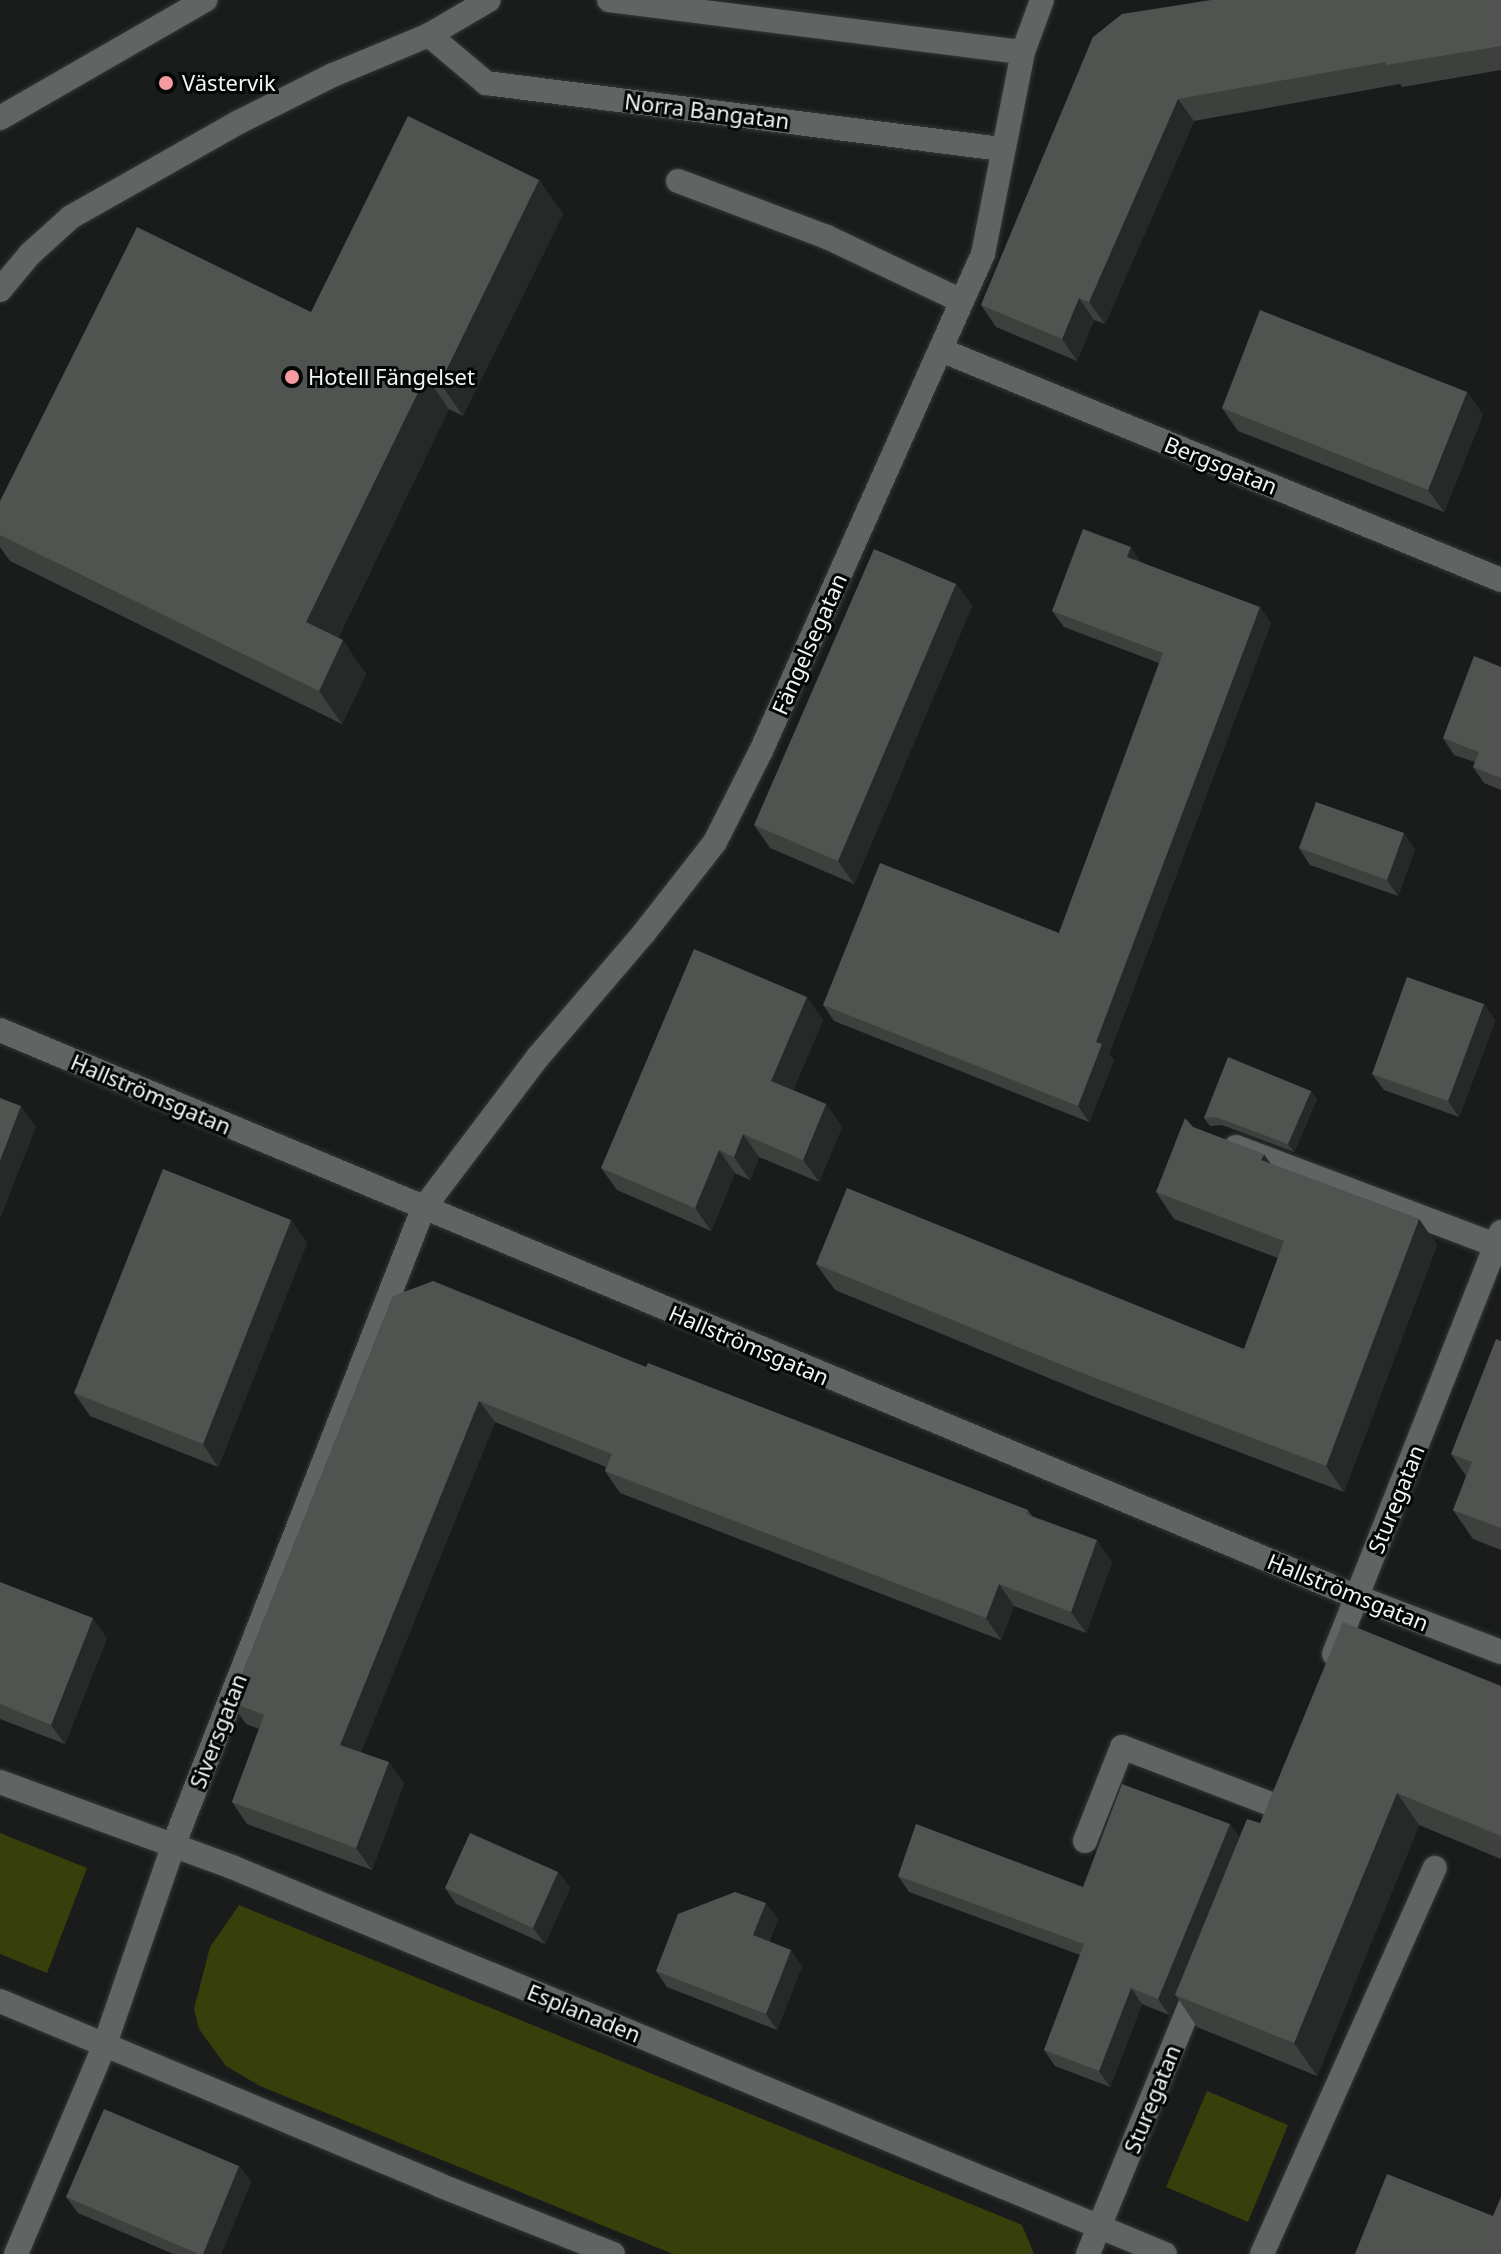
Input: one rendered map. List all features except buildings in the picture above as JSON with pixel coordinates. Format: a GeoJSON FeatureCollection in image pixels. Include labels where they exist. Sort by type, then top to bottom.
{"type":"FeatureCollection","features":[{"type":"Feature","properties":{"kind":"street"},"geometry":{"type":"LineString","coordinates":[[0,118],[205,0]]}},
{"type":"Feature","properties":{"kind":"street"},"geometry":{"type":"LineString","coordinates":[[0,290],[30,254],[71,217],[278,103],[333,75],[429,35],[489,0]]}},
{"type":"Feature","properties":{"kind":"street"},"geometry":{"type":"LineString","coordinates":[[609,0],[1023,52]]}},
{"type":"Feature","properties":{"kind":"street","name":"Fängelsegatan"},"geometry":{"type":"LineString","coordinates":[[423,1209],[538,1057],[644,933],[715,842],[761,751],[983,254],[1001,149],[1023,52],[1042,0]]}},
{"type":"Feature","properties":{"kind":"street","name":"Norra Bangatan"},"geometry":{"type":"LineString","coordinates":[[429,35],[486,83],[1001,149]]}},
{"type":"Feature","properties":{"kind":"street"},"geometry":{"type":"LineString","coordinates":[[678,181],[827,237],[962,301]]}},
{"type":"Feature","properties":{"kind":"street","name":"Bergsgatan"},"geometry":{"type":"LineString","coordinates":[[941,350],[1501,580]]}},
{"type":"Feature","properties":{"kind":"street","name":"Hallströmsgatan"},"geometry":{"type":"LineString","coordinates":[[0,1030],[1357,1597],[1501,1652]]}},
{"type":"Feature","properties":{"kind":"street"},"geometry":{"type":"LineString","coordinates":[[1217,1139],[1498,1239]]}},
{"type":"Feature","properties":{"kind":"street","name":"Siversgatan"},"geometry":{"type":"LineString","coordinates":[[16,2254],[105,2044],[173,1846],[423,1209]]}},
{"type":"Feature","properties":{"kind":"street","name":"Sturegatan"},"geometry":{"type":"LineString","coordinates":[[1323,1681],[1498,1239]]}},
{"type":"Feature","properties":{"kind":"street"},"geometry":{"type":"LineString","coordinates":[[1085,1841],[1122,1747],[1270,1813],[1284,1778]]}},
{"type":"Feature","properties":{"kind":"street","name":"Esplanaden"},"geometry":{"type":"LineString","coordinates":[[0,1782],[232,1867],[1165,2254]]}},
{"type":"Feature","properties":{"kind":"street"},"geometry":{"type":"LineString","coordinates":[[1262,2254],[1435,1868]]}},
{"type":"Feature","properties":{"kind":"street","name":"Sturegatan"},"geometry":{"type":"LineString","coordinates":[[1088,2254],[1207,1965]]}},
{"type":"Feature","properties":{"kind":"street"},"geometry":{"type":"LineString","coordinates":[[0,2001],[439,2185],[613,2254]]}},
{"type":"Feature","properties":{"kind":"green space"},"geometry":{"type":"Polygon","coordinates":[[[0,1833],[87,1868],[47,1973],[0,1954],[0,1833]]]}},
{"type":"Feature","properties":{"kind":"green space"},"geometry":{"type":"Polygon","coordinates":[[[239,1905],[1022,2225],[1034,2254],[673,2254],[260,2086],[226,2066],[199,2029],[194,2009],[210,1947],[239,1905]]]}},
{"type":"Feature","properties":{"kind":"green space"},"geometry":{"type":"Polygon","coordinates":[[[1207,2091],[1288,2125],[1248,2222],[1166,2187],[1207,2091]]]}},
{"type":"Feature","properties":{"kind":"place","name":"Västervik"},"geometry":{"type":"Point","coordinates":[166,83]}},
{"type":"Feature","properties":{"kind":"place","name":"Hotell Fängelset"},"geometry":{"type":"Point","coordinates":[292,377]}}]}
